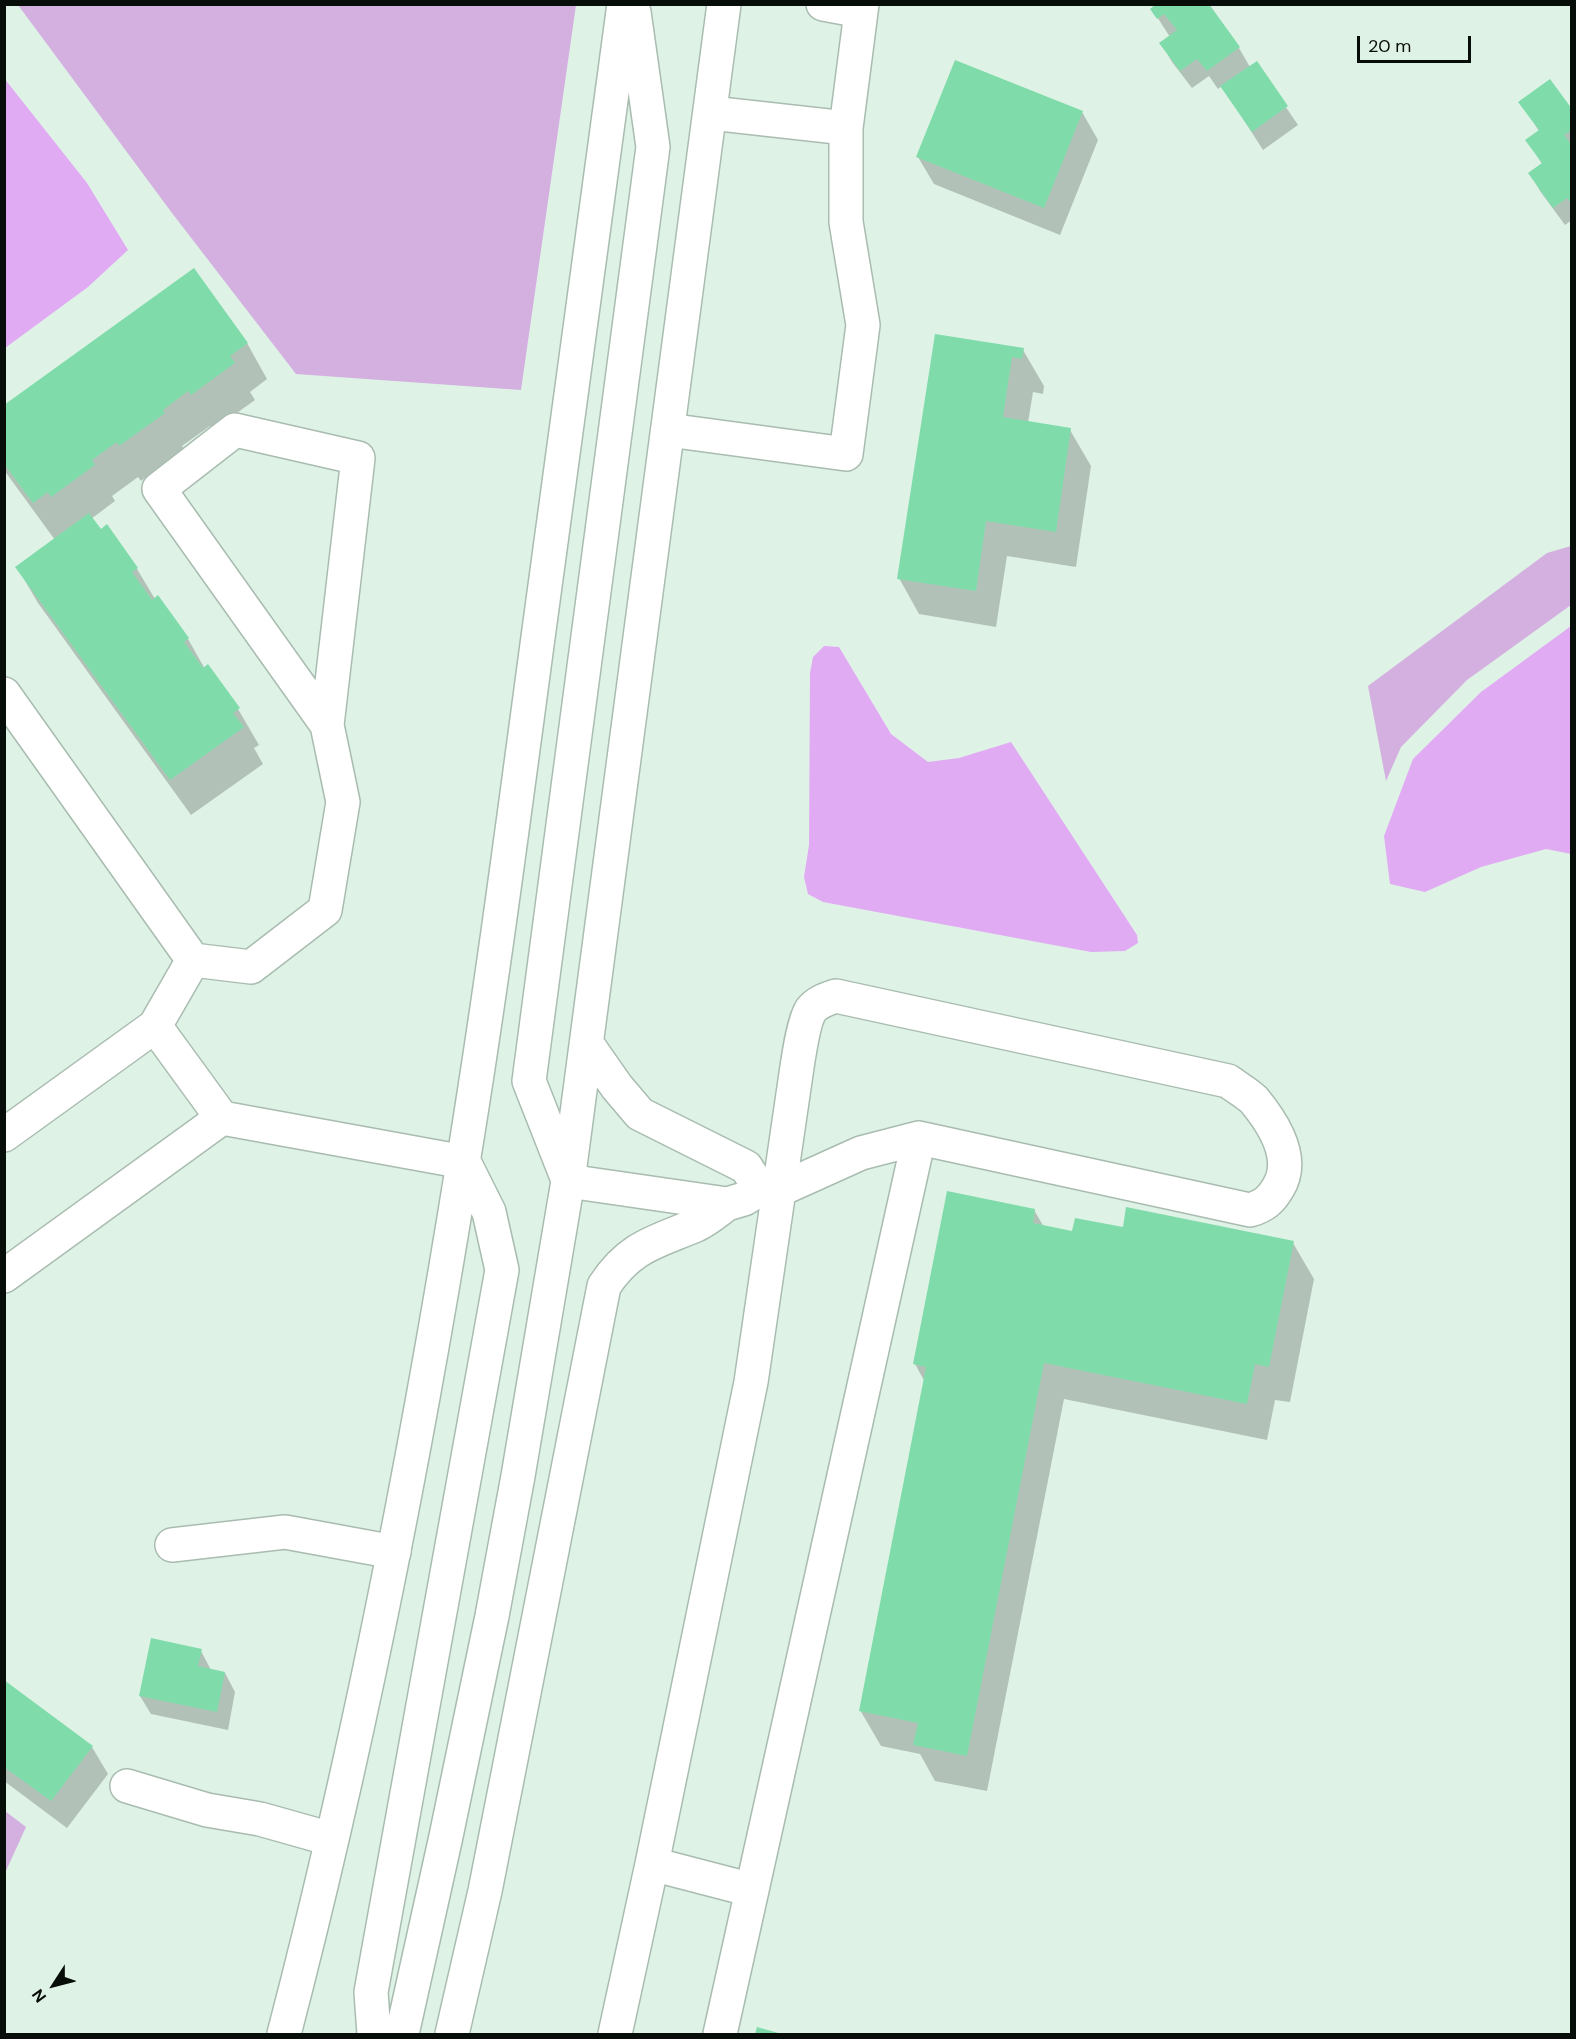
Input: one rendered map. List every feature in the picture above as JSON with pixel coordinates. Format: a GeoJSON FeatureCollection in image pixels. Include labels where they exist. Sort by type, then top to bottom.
{"type":"FeatureCollection","features":[{"type":"Feature","properties":{"kind":"main road"},"geometry":{"type":"LineString","coordinates":[[284,2034],[306,1951],[394,1552],[464,1162],[511,841],[624,4]]}},
{"type":"Feature","properties":{"kind":"main road"},"geometry":{"type":"LineString","coordinates":[[568,1181],[529,1081],[653,147],[633,4]]}},
{"type":"Feature","properties":{"kind":"main road"},"geometry":{"type":"LineString","coordinates":[[402,2034],[492,1616],[568,1181],[724,4]]}},
{"type":"Feature","properties":{"kind":"main road"},"geometry":{"type":"LineString","coordinates":[[668,430],[846,454],[864,325],[846,222],[846,128],[861,8],[823,4]]}},
{"type":"Feature","properties":{"kind":"main road"},"geometry":{"type":"LineString","coordinates":[[711,113],[846,128]]}},
{"type":"Feature","properties":{"kind":"main road"},"geometry":{"type":"LineString","coordinates":[[4,694],[192,960],[250,967],[325,910],[343,802],[327,724],[358,458],[235,430],[159,489],[327,724]]}},
{"type":"Feature","properties":{"kind":"main road"},"geometry":{"type":"LineString","coordinates":[[4,1135],[154,1026],[192,960]]}},
{"type":"Feature","properties":{"kind":"main road"},"geometry":{"type":"LineString","coordinates":[[452,2034],[485,1891],[604,1286],[616,1268],[640,1249],[699,1224],[728,1204],[769,1190],[861,1153],[919,1138],[1250,1210],[1260,1208],[1271,1199],[1283,1181],[1285,1161],[1279,1137],[1252,1098],[1228,1081],[836,996],[823,1000],[810,1011],[769,1190],[751,1382],[615,2034]]}},
{"type":"Feature","properties":{"kind":"main road"},"geometry":{"type":"LineString","coordinates":[[154,1026],[222,1118],[464,1162]]}},
{"type":"Feature","properties":{"kind":"main road"},"geometry":{"type":"LineString","coordinates":[[586,1044],[640,1114],[746,1167],[769,1190]]}},
{"type":"Feature","properties":{"kind":"main road"},"geometry":{"type":"LineString","coordinates":[[4,1276],[222,1118]]}},
{"type":"Feature","properties":{"kind":"main road"},"geometry":{"type":"LineString","coordinates":[[720,2034],[919,1138]]}},
{"type":"Feature","properties":{"kind":"main road"},"geometry":{"type":"LineString","coordinates":[[374,2034],[371,1992],[502,1270],[489,1212],[464,1162]]}},
{"type":"Feature","properties":{"kind":"main road"},"geometry":{"type":"LineString","coordinates":[[568,1181],[728,1204]]}},
{"type":"Feature","properties":{"kind":"main road"},"geometry":{"type":"LineString","coordinates":[[172,1545],[285,1532],[394,1552]]}},
{"type":"Feature","properties":{"kind":"main road"},"geometry":{"type":"LineString","coordinates":[[127,1786],[207,1810],[260,1819],[331,1839]]}},
{"type":"Feature","properties":{"kind":"main road"},"geometry":{"type":"LineString","coordinates":[[652,1863],[752,1890]]}},
{"type":"Feature","properties":{"kind":"shaded area"},"geometry":{"type":"Polygon","coordinates":[[[18,5],[576,5],[521,390],[296,374],[172,213],[18,5]]]}},
{"type":"Feature","properties":{"kind":"shaded area"},"geometry":{"type":"Polygon","coordinates":[[[4,78],[87,183],[128,250],[88,287],[5,348],[4,78]]]}},
{"type":"Feature","properties":{"kind":"shaded area"},"geometry":{"type":"Polygon","coordinates":[[[1571,546],[1571,605],[1467,680],[1401,747],[1386,781],[1368,686],[1547,553],[1571,546]]]}},
{"type":"Feature","properties":{"kind":"shaded area"},"geometry":{"type":"Polygon","coordinates":[[[1571,626],[1571,854],[1546,849],[1481,867],[1425,892],[1390,884],[1384,836],[1413,759],[1481,692],[1571,626]]]}},
{"type":"Feature","properties":{"kind":"shaded area"},"geometry":{"type":"Polygon","coordinates":[[[824,646],[839,647],[891,734],[928,762],[959,758],[1011,742],[1137,935],[1138,943],[1125,951],[1091,952],[823,902],[808,894],[804,877],[809,845],[810,673],[813,657],[824,646]]]}},
{"type":"Feature","properties":{"kind":"shaded area"},"geometry":{"type":"Polygon","coordinates":[[[5,1811],[26,1827],[5,1873],[5,1811]]]}},
{"type":"Feature","properties":{"kind":"building"},"geometry":{"type":"Polygon","coordinates":[[[1156,4],[1209,4],[1240,47],[1207,71],[1197,59],[1180,71],[1159,43],[1177,30],[1164,14],[1157,19],[1150,9],[1156,4]]]}},
{"type":"Feature","properties":{"kind":"building"},"geometry":{"type":"Polygon","coordinates":[[[955,60],[1083,111],[1044,208],[916,157],[955,60]]]}},
{"type":"Feature","properties":{"kind":"building"},"geometry":{"type":"Polygon","coordinates":[[[1257,61],[1288,106],[1252,132],[1220,86],[1257,61]]]}},
{"type":"Feature","properties":{"kind":"building"},"geometry":{"type":"Polygon","coordinates":[[[1550,79],[1572,109],[1572,130],[1564,135],[1572,145],[1572,204],[1567,198],[1553,208],[1528,173],[1542,163],[1525,140],[1539,130],[1518,102],[1550,79]]]}},
{"type":"Feature","properties":{"kind":"building"},"geometry":{"type":"Polygon","coordinates":[[[194,268],[248,343],[230,356],[235,363],[191,395],[188,391],[163,410],[165,413],[119,446],[117,442],[92,460],[95,465],[51,497],[48,492],[33,503],[4,464],[4,405],[194,268]]]}},
{"type":"Feature","properties":{"kind":"building"},"geometry":{"type":"Polygon","coordinates":[[[935,334],[1024,348],[1022,359],[1012,357],[1003,417],[1071,428],[1056,532],[986,521],[976,591],[897,579],[935,334]]]}},
{"type":"Feature","properties":{"kind":"building"},"geometry":{"type":"Polygon","coordinates":[[[89,513],[101,529],[107,524],[138,568],[132,572],[152,600],[158,595],[189,638],[184,642],[203,668],[208,664],[240,708],[233,713],[244,727],[170,780],[15,567],[89,513]]]}},
{"type":"Feature","properties":{"kind":"building"},"geometry":{"type":"Polygon","coordinates":[[[947,1191],[1035,1209],[1033,1223],[1072,1231],[1075,1218],[1123,1227],[1126,1207],[1294,1241],[1269,1367],[1255,1364],[1247,1404],[1044,1363],[967,1756],[913,1745],[918,1723],[859,1711],[926,1367],[913,1364],[947,1191]]]}},
{"type":"Feature","properties":{"kind":"building"},"geometry":{"type":"Polygon","coordinates":[[[151,1638],[202,1649],[198,1666],[225,1672],[217,1712],[139,1696],[151,1638]]]}},
{"type":"Feature","properties":{"kind":"building"},"geometry":{"type":"Polygon","coordinates":[[[4,1680],[93,1746],[51,1801],[4,1767],[4,1680]]]}},
{"type":"Feature","properties":{"kind":"building"},"geometry":{"type":"Polygon","coordinates":[[[757,2027],[782,2034],[755,2034],[757,2027]]]}}]}
